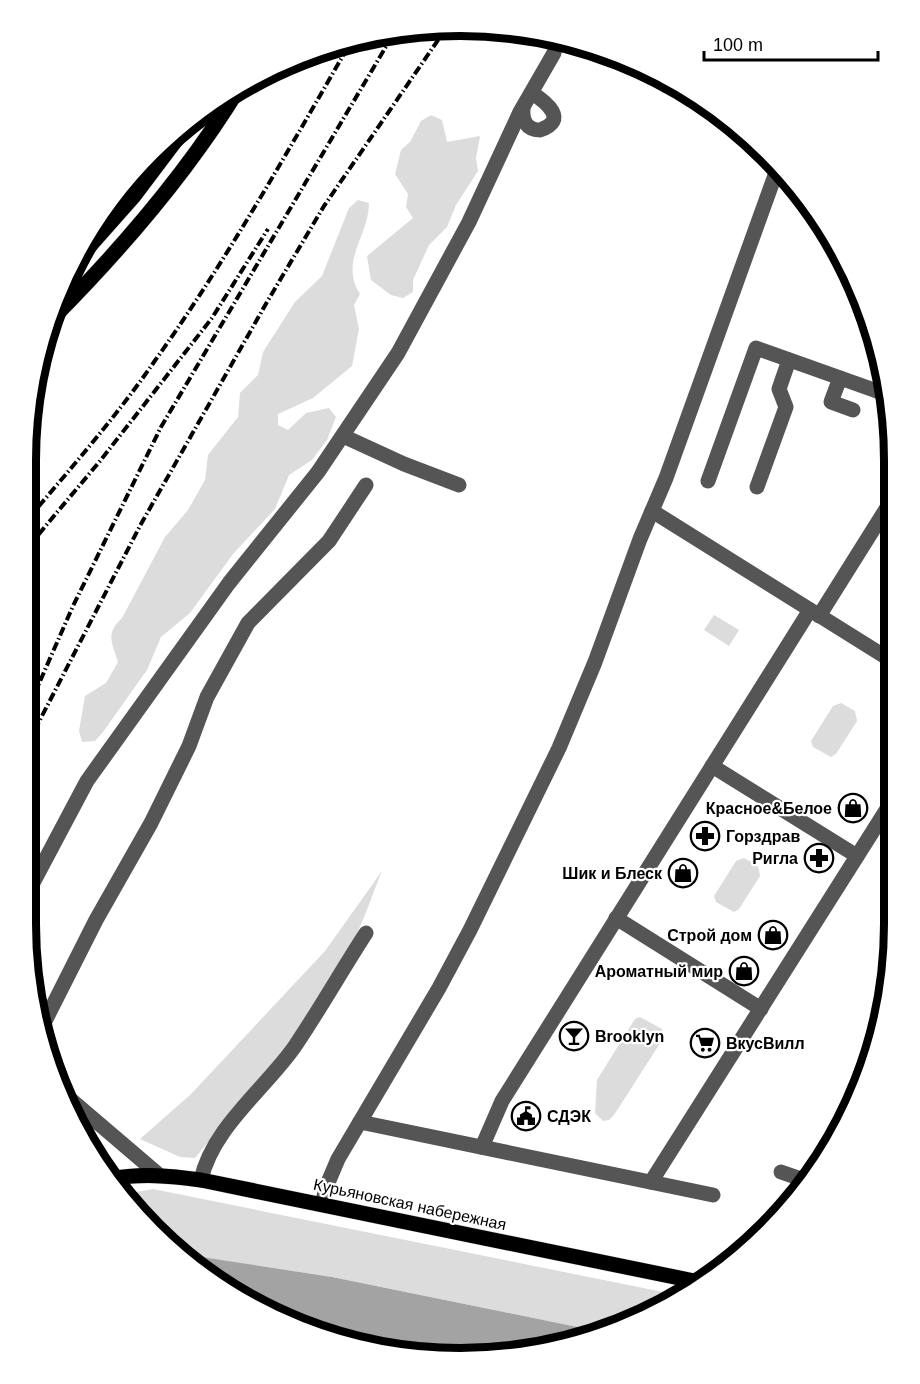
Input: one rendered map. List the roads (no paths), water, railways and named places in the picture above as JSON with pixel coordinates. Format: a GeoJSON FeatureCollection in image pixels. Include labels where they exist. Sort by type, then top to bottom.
{"type":"FeatureCollection","features":[{"type":"Feature","properties":{"kind":"main road"},"geometry":{"type":"LineString","coordinates":[[66,305],[151,212],[212,132],[229,104]]}},
{"type":"Feature","properties":{"kind":"main road"},"geometry":{"type":"LineString","coordinates":[[103,231],[134,196],[164,156]]}},
{"type":"Feature","properties":{"kind":"main road","name":"Курьяновская набережная"},"geometry":{"type":"LineString","coordinates":[[120,1177],[159,1175],[201,1180],[690,1280]]}},
{"type":"Feature","properties":{"kind":"street"},"geometry":{"type":"LineString","coordinates":[[36,877],[87,781],[229,583],[318,472],[398,353],[469,222],[523,108],[554,53]]}},
{"type":"Feature","properties":{"kind":"street"},"geometry":{"type":"LineString","coordinates":[[505,147],[517,134],[540,130],[549,125],[553,116],[550,106],[532,93]]}},
{"type":"Feature","properties":{"kind":"street"},"geometry":{"type":"LineString","coordinates":[[523,108],[523,120],[535,130]]}},
{"type":"Feature","properties":{"kind":"street"},"geometry":{"type":"LineString","coordinates":[[322,1204],[338,1159],[418,1026],[465,940],[554,758],[595,662],[701,383],[775,176]]}},
{"type":"Feature","properties":{"kind":"street"},"geometry":{"type":"LineString","coordinates":[[708,481],[756,348],[878,391]]}},
{"type":"Feature","properties":{"kind":"street"},"geometry":{"type":"LineString","coordinates":[[757,487],[786,407],[779,389],[789,360]]}},
{"type":"Feature","properties":{"kind":"street"},"geometry":{"type":"LineString","coordinates":[[840,378],[831,402],[853,410]]}},
{"type":"Feature","properties":{"kind":"street"},"geometry":{"type":"LineString","coordinates":[[343,436],[404,464],[459,485]]}},
{"type":"Feature","properties":{"kind":"street"},"geometry":{"type":"LineString","coordinates":[[46,1018],[96,920],[151,823],[189,746],[207,697],[248,623],[329,541],[366,485]]}},
{"type":"Feature","properties":{"kind":"street"},"geometry":{"type":"LineString","coordinates":[[652,511],[884,656]]}},
{"type":"Feature","properties":{"kind":"street"},"geometry":{"type":"LineString","coordinates":[[482,1148],[502,1101],[616,918],[712,766],[884,511]]}},
{"type":"Feature","properties":{"kind":"street"},"geometry":{"type":"LineString","coordinates":[[712,766],[857,856]]}},
{"type":"Feature","properties":{"kind":"street"},"geometry":{"type":"LineString","coordinates":[[651,1182],[884,814]]}},
{"type":"Feature","properties":{"kind":"street"},"geometry":{"type":"LineString","coordinates":[[616,918],[761,1009]]}},
{"type":"Feature","properties":{"kind":"street"},"geometry":{"type":"LineString","coordinates":[[201,1180],[204,1164],[216,1145],[249,1099],[295,1046],[366,933]]}},
{"type":"Feature","properties":{"kind":"street"},"geometry":{"type":"LineString","coordinates":[[77,1105],[159,1175]]}},
{"type":"Feature","properties":{"kind":"street"},"geometry":{"type":"LineString","coordinates":[[360,1122],[713,1195]]}},
{"type":"Feature","properties":{"kind":"street"},"geometry":{"type":"LineString","coordinates":[[781,1172],[799,1178]]}},
{"type":"Feature","properties":{"kind":"railway"},"geometry":{"type":"LineString","coordinates":[[36,728],[141,524],[267,302],[324,206],[440,37]]}},
{"type":"Feature","properties":{"kind":"railway"},"geometry":{"type":"LineString","coordinates":[[36,690],[73,606],[161,427],[388,42]]}},
{"type":"Feature","properties":{"kind":"railway"},"geometry":{"type":"LineString","coordinates":[[36,510],[124,403],[181,323],[257,204],[345,52]]}},
{"type":"Feature","properties":{"kind":"railway"},"geometry":{"type":"LineString","coordinates":[[36,537],[100,461],[212,318],[268,229]]}},
{"type":"Feature","properties":{"kind":"place","name":"Красное&Белое"},"geometry":{"type":"Point","coordinates":[853,808]}},
{"type":"Feature","properties":{"kind":"place","name":"Горздрав"},"geometry":{"type":"Point","coordinates":[705,836]}},
{"type":"Feature","properties":{"kind":"place","name":"Ригла"},"geometry":{"type":"Point","coordinates":[819,858]}},
{"type":"Feature","properties":{"kind":"place","name":"Шик и Блеск"},"geometry":{"type":"Point","coordinates":[683,873]}},
{"type":"Feature","properties":{"kind":"place","name":"Строй дом"},"geometry":{"type":"Point","coordinates":[773,935]}},
{"type":"Feature","properties":{"kind":"place","name":"Ароматный мир"},"geometry":{"type":"Point","coordinates":[744,971]}},
{"type":"Feature","properties":{"kind":"place","name":"Brooklyn"},"geometry":{"type":"Point","coordinates":[574,1036]}},
{"type":"Feature","properties":{"kind":"place","name":"ВкусВилл"},"geometry":{"type":"Point","coordinates":[705,1043]}},
{"type":"Feature","properties":{"kind":"place","name":"СДЭК"},"geometry":{"type":"Point","coordinates":[526,1116]}}]}
